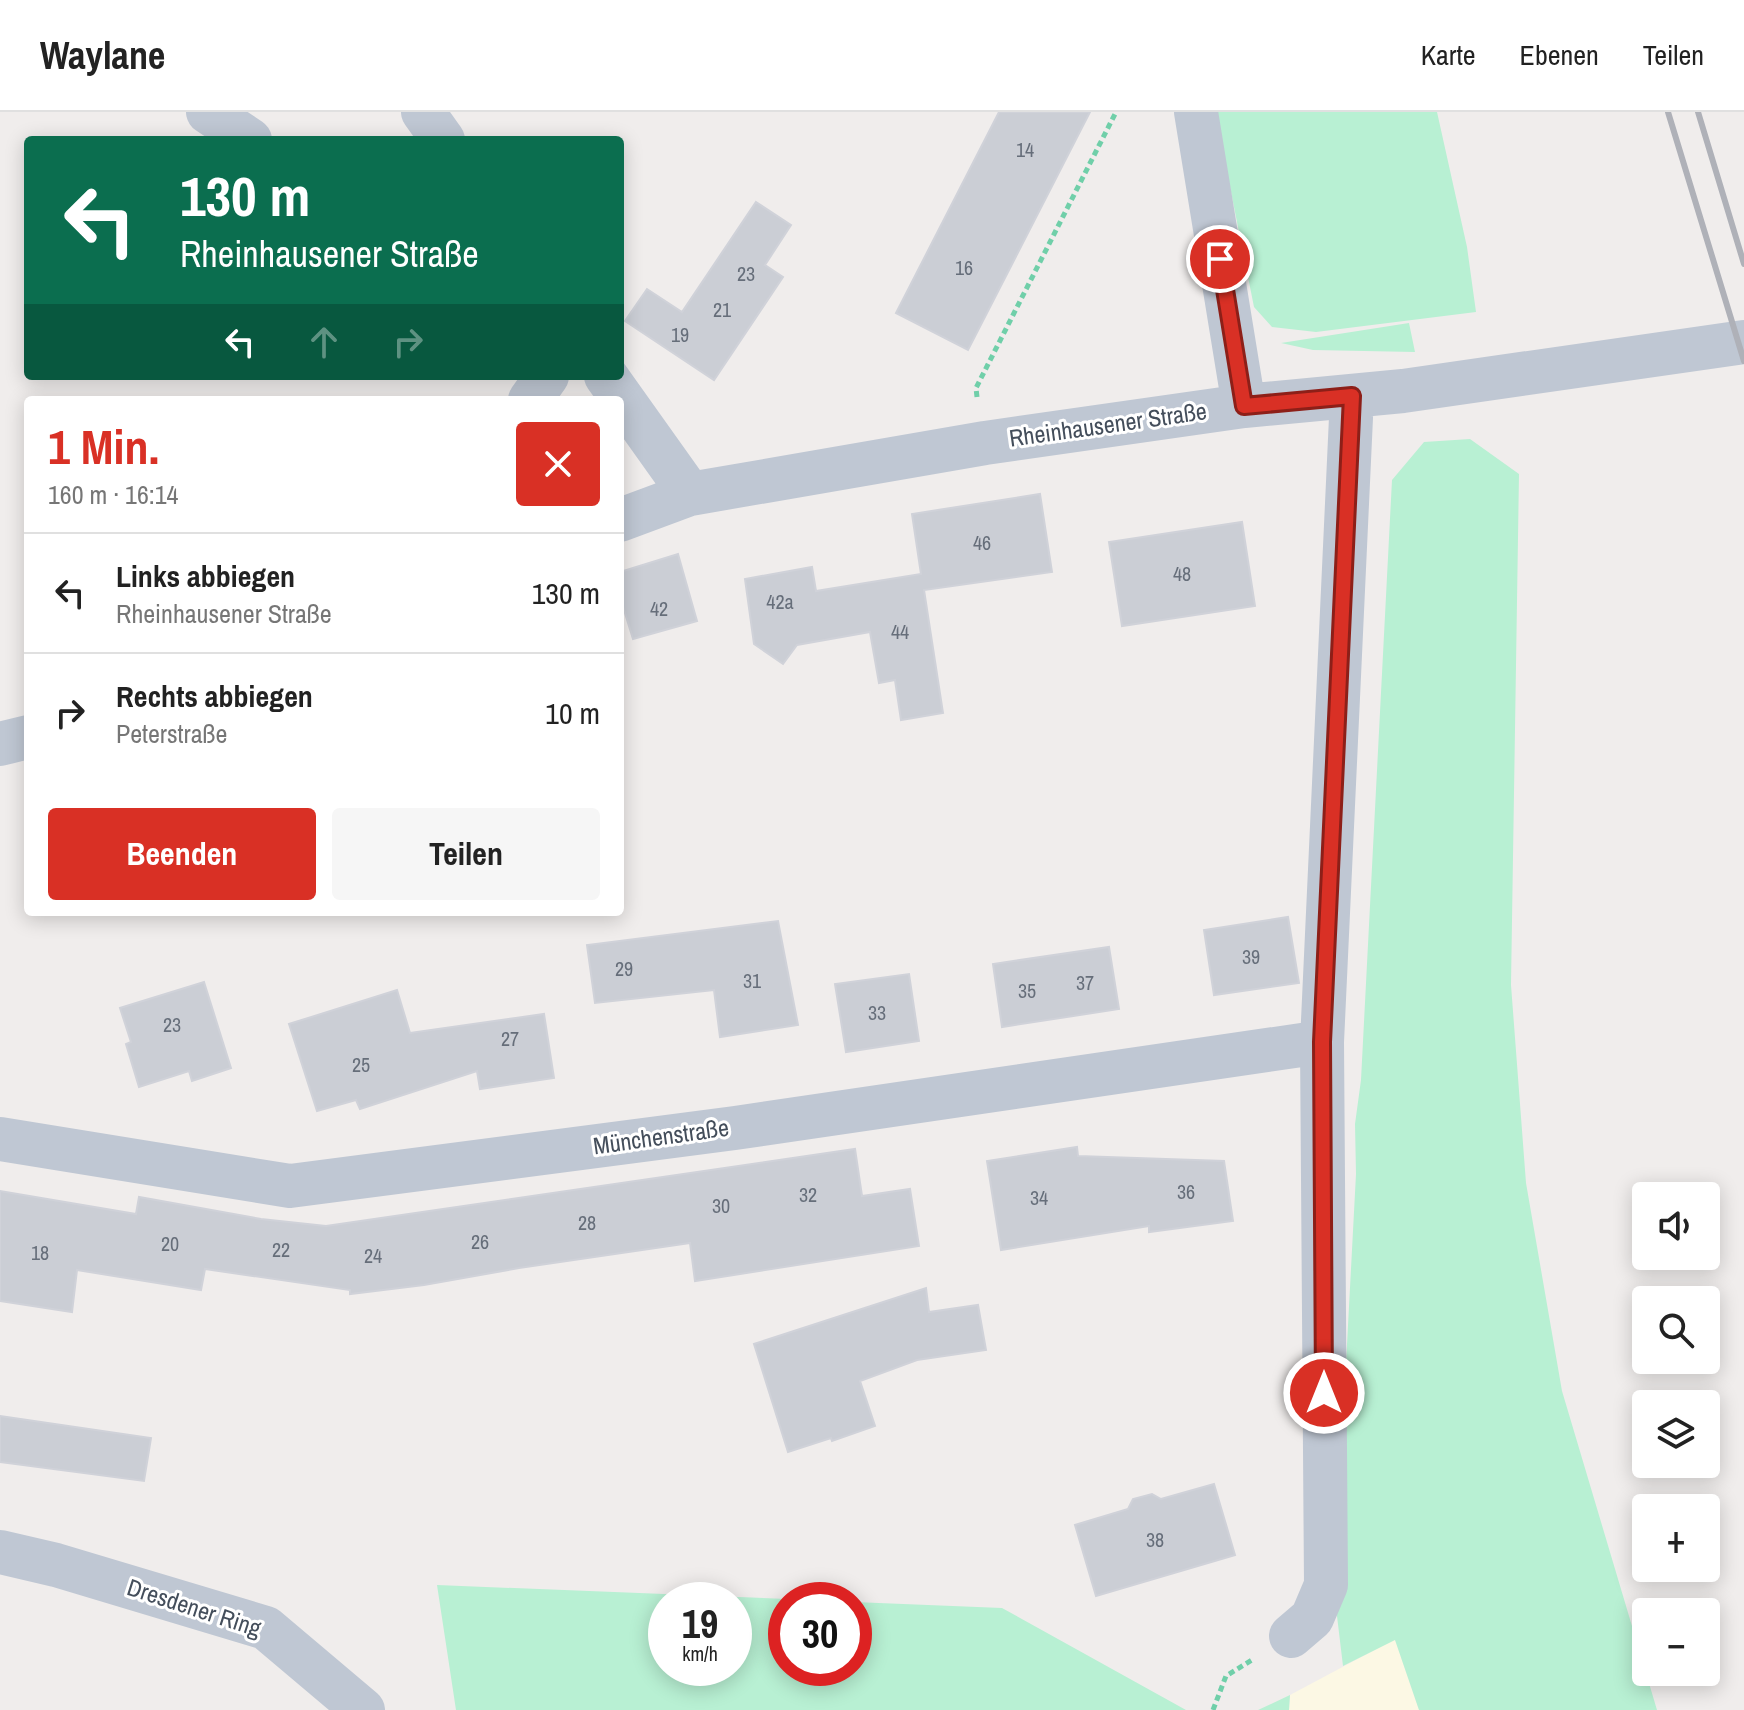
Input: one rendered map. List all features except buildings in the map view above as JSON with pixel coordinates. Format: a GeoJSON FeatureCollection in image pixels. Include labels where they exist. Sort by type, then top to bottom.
{"type":"FeatureCollection","features":[{"type":"Feature","properties":{"kind":"street"},"geometry":{"type":"LineString","coordinates":[[208,112],[244,136]]}},
{"type":"Feature","properties":{"kind":"street"},"geometry":{"type":"LineString","coordinates":[[423,112],[440,136]]}},
{"type":"Feature","properties":{"kind":"street"},"geometry":{"type":"LineString","coordinates":[[1196,112],[1244,406]]}},
{"type":"Feature","properties":{"kind":"street","name":"Rheinhausener Straße"},"geometry":{"type":"LineString","coordinates":[[624,519],[690,494],[985,443],[1244,406],[1352,396],[1744,342]]}},
{"type":"Feature","properties":{"kind":"street"},"geometry":{"type":"LineString","coordinates":[[1291,1636],[1312,1618],[1326,1585],[1322,1042],[1352,396]]}},
{"type":"Feature","properties":{"kind":"street"},"geometry":{"type":"LineString","coordinates":[[624,401],[690,494]]}},
{"type":"Feature","properties":{"kind":"street"},"geometry":{"type":"LineString","coordinates":[[0,744],[24,738]]}},
{"type":"Feature","properties":{"kind":"street","name":"Münchenstraße"},"geometry":{"type":"LineString","coordinates":[[0,1139],[290,1186],[735,1128],[1322,1042]]}},
{"type":"Feature","properties":{"kind":"street","name":"Dresdener Ring"},"geometry":{"type":"LineString","coordinates":[[0,1552],[56,1565],[266,1628],[363,1710]]}},
{"type":"Feature","properties":{"kind":"path"},"geometry":{"type":"LineString","coordinates":[[985,443],[976,388],[1116,112]]}},
{"type":"Feature","properties":{"kind":"path"},"geometry":{"type":"LineString","coordinates":[[1213,1710],[1226,1676],[1291,1636]]}},
{"type":"Feature","properties":{"kind":"shaded area"},"geometry":{"type":"Polygon","coordinates":[[[1395,1639],[1419,1710],[1289,1710],[1290,1695],[1395,1639]]]}},
{"type":"Feature","properties":{"kind":"green space"},"geometry":{"type":"Polygon","coordinates":[[[1215,112],[1437,112],[1467,247],[1476,312],[1316,332],[1272,327],[1254,307],[1215,112]]]}},
{"type":"Feature","properties":{"kind":"green space"},"geometry":{"type":"Polygon","coordinates":[[[1409,323],[1415,352],[1313,350],[1281,343],[1409,323]]]}},
{"type":"Feature","properties":{"kind":"green space"},"geometry":{"type":"Polygon","coordinates":[[[1470,439],[1519,474],[1511,985],[1526,1183],[1562,1391],[1632,1626],[1632,1686],[1650,1686],[1657,1710],[1419,1710],[1395,1640],[1343,1666],[1334,1591],[1356,1174],[1355,1124],[1361,1080],[1392,480],[1424,442],[1470,439]]]}},
{"type":"Feature","properties":{"kind":"green space"},"geometry":{"type":"Polygon","coordinates":[[[437,1585],[648,1593],[648,1686],[752,1686],[752,1598],[768,1598],[768,1686],[872,1686],[872,1603],[1002,1608],[1186,1710],[456,1710],[437,1585]]]}},
{"type":"Feature","properties":{"kind":"green space"},"geometry":{"type":"Polygon","coordinates":[[[1290,1695],[1289,1710],[1258,1710],[1290,1695]]]}},
{"type":"Feature","properties":{"kind":"railway"},"geometry":{"type":"LineString","coordinates":[[1668,112],[1744,361]]}},
{"type":"Feature","properties":{"kind":"railway"},"geometry":{"type":"LineString","coordinates":[[1698,112],[1744,264]]}},
{"type":"Feature","properties":{"kind":"route"},"geometry":{"type":"LineString","coordinates":[[1220,259],[1244,406],[1352,396],[1322,1042],[1324,1393]]}}]}
